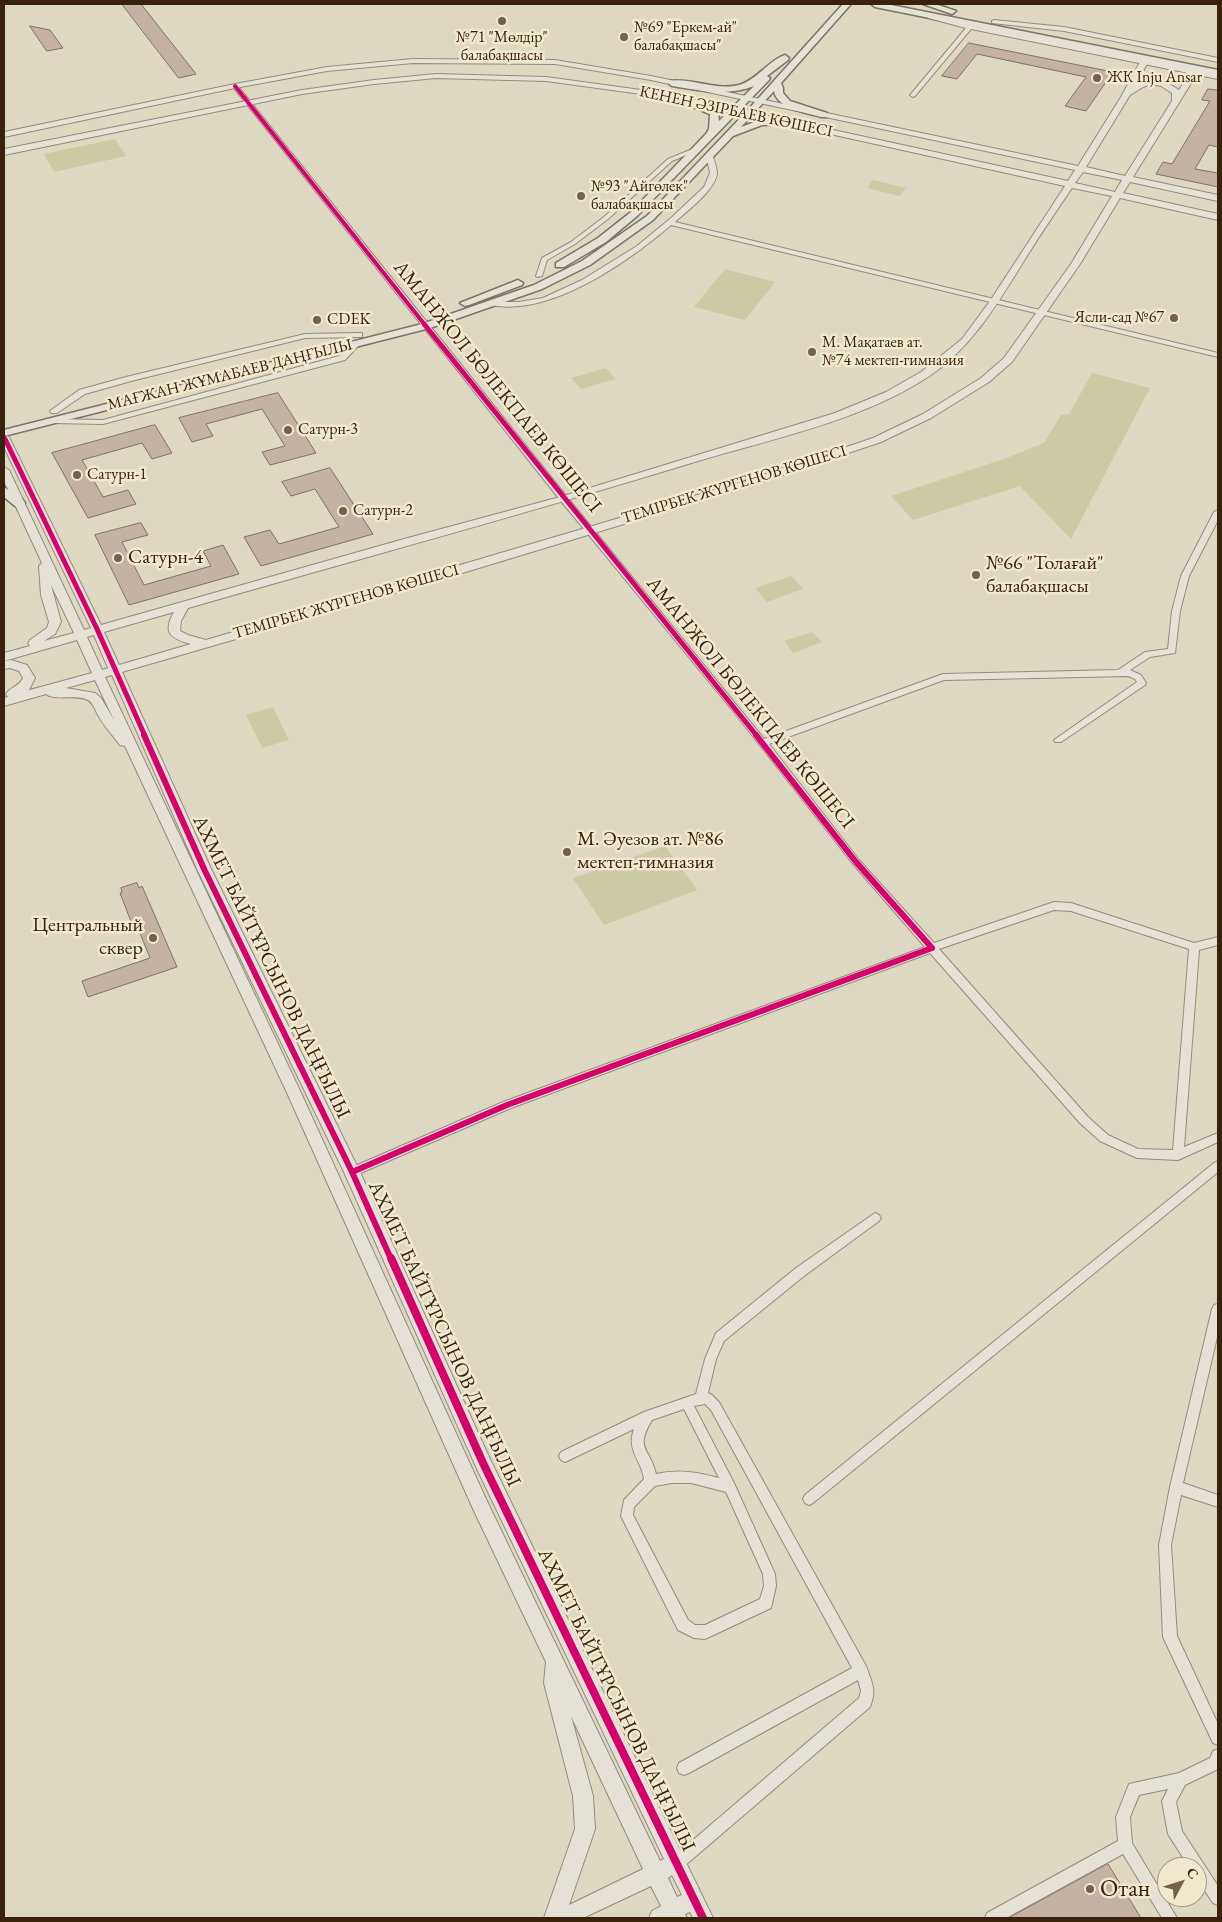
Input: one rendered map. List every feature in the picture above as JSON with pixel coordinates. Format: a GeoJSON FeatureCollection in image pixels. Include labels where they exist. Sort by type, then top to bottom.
{"type":"FeatureCollection","features":[{"type":"Feature","properties":{"kind":"main road"},"geometry":{"type":"LineString","coordinates":[[821,18],[835,4]]}},
{"type":"Feature","properties":{"kind":"main road","name":"МАҒЖАН ЖҰМАБАЕВ ДАҢҒЫЛЫ"},"geometry":{"type":"LineString","coordinates":[[4,423],[53,416],[358,339],[492,304],[538,287],[586,263],[650,218],[748,114],[847,4]]}},
{"type":"Feature","properties":{"kind":"main road"},"geometry":{"type":"LineString","coordinates":[[875,4],[1218,75]]}},
{"type":"Feature","properties":{"kind":"main road"},"geometry":{"type":"LineString","coordinates":[[904,4],[1218,66]]}},
{"type":"Feature","properties":{"kind":"main road"},"geometry":{"type":"LineString","coordinates":[[927,4],[972,18]]}},
{"type":"Feature","properties":{"kind":"main road","name":"МАҒЖАН ЖҰМАБАЕВ ДАҢҒЫЛЫ"},"geometry":{"type":"LineString","coordinates":[[424,322],[539,276],[566,262],[610,234],[634,214],[794,47]]}},
{"type":"Feature","properties":{"kind":"main road"},"geometry":{"type":"LineString","coordinates":[[672,83],[713,88],[738,88],[750,84],[785,58]]}},
{"type":"Feature","properties":{"kind":"main road"},"geometry":{"type":"LineString","coordinates":[[776,82],[779,88],[778,94],[787,103],[825,115]]}},
{"type":"Feature","properties":{"kind":"main road"},"geometry":{"type":"LineString","coordinates":[[681,100],[715,113],[714,129],[700,145]]}},
{"type":"Feature","properties":{"kind":"main road"},"geometry":{"type":"LineString","coordinates":[[724,139],[761,122],[784,122]]}},
{"type":"Feature","properties":{"kind":"main road","name":"МАҒЖАН ЖҰМАБАЕВ ДАҢҒЫЛЫ"},"geometry":{"type":"LineString","coordinates":[[4,435],[53,416]]}},
{"type":"Feature","properties":{"kind":"main road"},"geometry":{"type":"LineString","coordinates":[[4,491],[19,503]]}},
{"type":"Feature","properties":{"kind":"street"},"geometry":{"type":"LineString","coordinates":[[920,13],[970,27],[1194,72],[1218,75]]}},
{"type":"Feature","properties":{"kind":"street"},"geometry":{"type":"LineString","coordinates":[[994,22],[1064,29],[1218,60]]}},
{"type":"Feature","properties":{"kind":"street"},"geometry":{"type":"LineString","coordinates":[[913,95],[970,27]]}},
{"type":"Feature","properties":{"kind":"street","name":"КЕНЕН ӘЗІРБАЕВ КӨШЕСІ"},"geometry":{"type":"LineString","coordinates":[[4,135],[235,86],[327,69],[413,61],[555,62],[603,69],[689,86],[1218,198]]}},
{"type":"Feature","properties":{"kind":"street","name":"ТЕМІРБЕК ЖҮРГЕНОВ КӨШЕСІ"},"geometry":{"type":"LineString","coordinates":[[4,657],[79,634],[564,499],[839,415],[890,394],[924,374],[965,341],[994,302],[1024,253],[1081,168],[1125,97],[1144,62]]}},
{"type":"Feature","properties":{"kind":"street","name":"ТЕМІРБЕК ЖҮРГЕНОВ КӨШЕСІ"},"geometry":{"type":"LineString","coordinates":[[4,702],[422,581],[752,482],[877,440],[927,416],[985,380],[1008,360],[1075,264],[1194,72]]}},
{"type":"Feature","properties":{"kind":"street","name":"КЕНЕН ӘЗІРБАЕВ КӨШЕСІ"},"geometry":{"type":"LineString","coordinates":[[4,152],[248,101],[364,83],[436,76],[546,79],[663,95],[1218,217]]}},
{"type":"Feature","properties":{"kind":"street"},"geometry":{"type":"LineString","coordinates":[[1125,97],[1138,85],[1150,82],[1170,86],[1176,92],[1175,100]]}},
{"type":"Feature","properties":{"kind":"street","name":"АМАНЖОЛ БӨЛЕКПАЕВ КӨШЕСІ"},"geometry":{"type":"LineString","coordinates":[[235,86],[564,499],[763,743],[856,862],[1084,1120],[1104,1138],[1137,1153],[1178,1155]]}},
{"type":"Feature","properties":{"kind":"street"},"geometry":{"type":"LineString","coordinates":[[663,95],[683,97],[698,95],[699,92],[689,86]]}},
{"type":"Feature","properties":{"kind":"street"},"geometry":{"type":"LineString","coordinates":[[825,115],[806,113],[798,116],[797,119],[806,125],[827,131]]}},
{"type":"Feature","properties":{"kind":"street"},"geometry":{"type":"LineString","coordinates":[[539,276],[544,259],[573,242],[606,218],[670,160],[700,145]]}},
{"type":"Feature","properties":{"kind":"street"},"geometry":{"type":"LineString","coordinates":[[492,304],[516,306],[545,299],[571,287],[633,252],[672,223],[710,183],[714,170],[709,154]]}},
{"type":"Feature","properties":{"kind":"street"},"geometry":{"type":"LineString","coordinates":[[672,223],[1218,355]]}},
{"type":"Feature","properties":{"kind":"street"},"geometry":{"type":"LineString","coordinates":[[53,416],[82,392],[129,379],[305,336],[358,339]]}},
{"type":"Feature","properties":{"kind":"street","name":"АХМЕТ БАЙТҰРСЫНОВ ДАҢҒЫЛЫ"},"geometry":{"type":"LineString","coordinates":[[4,435],[97,629],[205,871],[352,1172],[483,1463],[703,1918]]}},
{"type":"Feature","properties":{"kind":"street","name":"АХМЕТ БАЙТҰРСЫНОВ ДАҢҒЫЛЫ"},"geometry":{"type":"LineString","coordinates":[[4,470],[229,957],[296,1095],[480,1505],[656,1872],[670,1916]]}},
{"type":"Feature","properties":{"kind":"street"},"geometry":{"type":"LineString","coordinates":[[1120,673],[1148,654],[1172,651],[1176,611],[1185,576],[1218,512]]}},
{"type":"Feature","properties":{"kind":"street"},"geometry":{"type":"LineString","coordinates":[[21,652],[52,632],[55,623],[47,594],[45,558]]}},
{"type":"Feature","properties":{"kind":"street"},"geometry":{"type":"LineString","coordinates":[[184,605],[172,624],[174,631],[180,637],[207,642]]}},
{"type":"Feature","properties":{"kind":"street"},"geometry":{"type":"LineString","coordinates":[[4,665],[11,664],[23,668],[28,678],[25,687],[14,694],[4,697]]}},
{"type":"Feature","properties":{"kind":"street"},"geometry":{"type":"LineString","coordinates":[[763,743],[943,677],[1120,673],[1134,675],[1142,684],[1058,740]]}},
{"type":"Feature","properties":{"kind":"street"},"geometry":{"type":"LineString","coordinates":[[22,696],[69,692],[90,696],[97,701],[105,718],[138,760]]}},
{"type":"Feature","properties":{"kind":"street"},"geometry":{"type":"LineString","coordinates":[[352,1172],[465,1122],[932,948],[1054,906],[1071,906],[1194,947],[1218,941]]}},
{"type":"Feature","properties":{"kind":"street"},"geometry":{"type":"LineString","coordinates":[[1194,947],[1178,1155],[1218,1137]]}},
{"type":"Feature","properties":{"kind":"street"},"geometry":{"type":"LineString","coordinates":[[229,957],[244,952]]}},
{"type":"Feature","properties":{"kind":"street"},"geometry":{"type":"LineString","coordinates":[[809,1499],[1218,1166]]}},
{"type":"Feature","properties":{"kind":"street"},"geometry":{"type":"LineString","coordinates":[[701,1398],[710,1365],[712,1349],[720,1337],[800,1272],[875,1218]]}},
{"type":"Feature","properties":{"kind":"street"},"geometry":{"type":"LineString","coordinates":[[1217,1316],[1176,1487],[1165,1545],[1170,1637],[1218,1738]]}},
{"type":"Feature","properties":{"kind":"street"},"geometry":{"type":"LineString","coordinates":[[562,1918],[677,1863],[865,1702],[868,1691],[862,1671],[715,1406],[708,1400],[701,1398],[648,1416],[564,1456]]}},
{"type":"Feature","properties":{"kind":"street"},"geometry":{"type":"LineString","coordinates":[[687,1404],[730,1487],[769,1574],[770,1586],[766,1603],[705,1632],[694,1631],[683,1625],[627,1516],[628,1504],[651,1481],[668,1476],[687,1476],[730,1487]]}},
{"type":"Feature","properties":{"kind":"street"},"geometry":{"type":"LineString","coordinates":[[648,1416],[637,1432],[636,1446],[651,1471],[651,1481]]}},
{"type":"Feature","properties":{"kind":"street"},"geometry":{"type":"LineString","coordinates":[[1176,1487],[1218,1501]]}},
{"type":"Feature","properties":{"kind":"street"},"geometry":{"type":"LineString","coordinates":[[554,1662],[553,1683],[583,1796],[586,1829],[554,1918]]}},
{"type":"Feature","properties":{"kind":"street"},"geometry":{"type":"LineString","coordinates":[[684,1768],[862,1671]]}},
{"type":"Feature","properties":{"kind":"street"},"geometry":{"type":"LineString","coordinates":[[1170,1918],[1125,1845],[1124,1817],[1134,1789],[1180,1780],[1215,1762],[1218,1756]]}},
{"type":"Feature","properties":{"kind":"street"},"geometry":{"type":"LineString","coordinates":[[1180,1780],[1169,1801],[1175,1834],[1218,1898]]}},
{"type":"Feature","properties":{"kind":"street"},"geometry":{"type":"LineString","coordinates":[[992,1918],[1125,1845]]}},
{"type":"Feature","properties":{"kind":"street"},"geometry":{"type":"LineString","coordinates":[[670,1916],[694,1899]]}},
{"type":"Feature","properties":{"kind":"shaded area"},"geometry":{"type":"Polygon","coordinates":[[[115,139],[126,156],[54,172],[44,154],[115,139]]]}},
{"type":"Feature","properties":{"kind":"shaded area"},"geometry":{"type":"Polygon","coordinates":[[[873,180],[906,188],[900,196],[867,188],[873,180]]]}},
{"type":"Feature","properties":{"kind":"shaded area"},"geometry":{"type":"Polygon","coordinates":[[[725,269],[775,282],[745,320],[694,307],[725,269]]]}},
{"type":"Feature","properties":{"kind":"shaded area"},"geometry":{"type":"Polygon","coordinates":[[[606,368],[616,379],[581,389],[571,378],[606,368]]]}},
{"type":"Feature","properties":{"kind":"shaded area"},"geometry":{"type":"Polygon","coordinates":[[[1092,373],[1150,388],[1071,539],[1020,486],[913,520],[891,496],[1004,459],[1044,443],[1061,415],[1069,414],[1092,373]]]}},
{"type":"Feature","properties":{"kind":"shaded area"},"geometry":{"type":"Polygon","coordinates":[[[792,576],[803,589],[767,602],[755,588],[792,576]]]}},
{"type":"Feature","properties":{"kind":"shaded area"},"geometry":{"type":"Polygon","coordinates":[[[812,632],[822,642],[793,653],[784,641],[812,632]]]}},
{"type":"Feature","properties":{"kind":"shaded area"},"geometry":{"type":"Polygon","coordinates":[[[273,707],[289,740],[262,748],[246,715],[273,707]]]}},
{"type":"Feature","properties":{"kind":"shaded area"},"geometry":{"type":"Polygon","coordinates":[[[665,846],[697,890],[604,925],[573,878],[665,846]]]}},
{"type":"Feature","properties":{"kind":"building"},"geometry":{"type":"Polygon","coordinates":[[[122,4],[141,4],[196,74],[179,78],[122,4]]]}},
{"type":"Feature","properties":{"kind":"building"},"geometry":{"type":"Polygon","coordinates":[[[30,26],[50,30],[63,48],[47,51],[30,26]]]}},
{"type":"Feature","properties":{"kind":"building","name":"ЖК Inju Ansar"},"geometry":{"type":"Polygon","coordinates":[[[969,43],[1113,72],[1086,111],[1065,106],[1086,77],[977,54],[957,79],[942,76],[969,43]]]}},
{"type":"Feature","properties":{"kind":"building"},"geometry":{"type":"Polygon","coordinates":[[[1208,89],[1218,89],[1218,147],[1209,145],[1195,169],[1218,173],[1218,187],[1156,174],[1163,162],[1172,164],[1210,101],[1202,100],[1208,89]]]}},
{"type":"Feature","properties":{"kind":"building","name":"Сатурн-3"},"geometry":{"type":"Polygon","coordinates":[[[278,393],[316,453],[270,465],[262,452],[285,446],[262,409],[206,424],[213,436],[192,442],[179,418],[278,393]]]}},
{"type":"Feature","properties":{"kind":"building","name":"Сатурн-1"},"geometry":{"type":"Polygon","coordinates":[[[155,425],[172,453],[152,459],[142,443],[82,460],[103,497],[128,490],[136,504],[88,518],[52,453],[155,425]]]}},
{"type":"Feature","properties":{"kind":"building","name":"Сатурн-2"},"geometry":{"type":"Polygon","coordinates":[[[330,468],[373,534],[261,566],[244,537],[270,530],[279,544],[339,527],[315,489],[291,496],[282,482],[330,468]]]}},
{"type":"Feature","properties":{"kind":"building","name":"Сатурн-4"},"geometry":{"type":"Polygon","coordinates":[[[141,523],[148,535],[122,542],[144,585],[211,566],[203,551],[223,545],[239,574],[129,605],[95,535],[141,523]]]}},
{"type":"Feature","properties":{"kind":"building","name":"Центральный сквер"},"geometry":{"type":"Polygon","coordinates":[[[137,883],[139,888],[142,886],[177,967],[88,997],[82,981],[150,958],[136,923],[132,924],[120,893],[122,893],[121,888],[137,883]]]}},
{"type":"Feature","properties":{"kind":"building","name":"Отан"},"geometry":{"type":"Polygon","coordinates":[[[1108,1864],[1141,1918],[1009,1918],[1108,1864]]]}},
{"type":"Feature","properties":{"kind":"cycle path"},"geometry":{"type":"LineString","coordinates":[[235,86],[564,499],[736,709],[856,862],[932,948],[507,1105],[352,1172]]}},
{"type":"Feature","properties":{"kind":"cycle path"},"geometry":{"type":"LineString","coordinates":[[4,437],[97,629],[205,871],[352,1172],[483,1463],[703,1918]]}},
{"type":"Feature","properties":{"kind":"place","name":"№71 \"Мөлдір\" балабақшасы"},"geometry":{"type":"Point","coordinates":[502,21]}},
{"type":"Feature","properties":{"kind":"place","name":"№69 \"Еркем-ай\" балабақшасы\""},"geometry":{"type":"Point","coordinates":[624,37]}},
{"type":"Feature","properties":{"kind":"place","name":"ЖК Inju Ansar"},"geometry":{"type":"Point","coordinates":[1097,78]}},
{"type":"Feature","properties":{"kind":"place","name":"№93 \"Айгөлек\" балабақшасы"},"geometry":{"type":"Point","coordinates":[581,196]}},
{"type":"Feature","properties":{"kind":"place","name":"Ясли-сад №67"},"geometry":{"type":"Point","coordinates":[1174,318]}},
{"type":"Feature","properties":{"kind":"place","name":"CDEK"},"geometry":{"type":"Point","coordinates":[317,320]}},
{"type":"Feature","properties":{"kind":"place","name":"М. Мақатаев ат. №74 мектеп-гимназия"},"geometry":{"type":"Point","coordinates":[812,352]}},
{"type":"Feature","properties":{"kind":"place","name":"Сатурн-3"},"geometry":{"type":"Point","coordinates":[288,430]}},
{"type":"Feature","properties":{"kind":"place","name":"Сатурн-1"},"geometry":{"type":"Point","coordinates":[77,475]}},
{"type":"Feature","properties":{"kind":"place","name":"Сатурн-2"},"geometry":{"type":"Point","coordinates":[343,511]}},
{"type":"Feature","properties":{"kind":"place","name":"Сатурн-4"},"geometry":{"type":"Point","coordinates":[118,558]}},
{"type":"Feature","properties":{"kind":"place","name":"№66 \"Толағай\" балабақшасы"},"geometry":{"type":"Point","coordinates":[976,575]}},
{"type":"Feature","properties":{"kind":"place","name":"М. Әуезов ат. №86 мектеп-гимназия"},"geometry":{"type":"Point","coordinates":[567,852]}},
{"type":"Feature","properties":{"kind":"place","name":"Центральный сквер"},"geometry":{"type":"Point","coordinates":[153,938]}},
{"type":"Feature","properties":{"kind":"place","name":"Отан"},"geometry":{"type":"Point","coordinates":[1090,1889]}}]}
